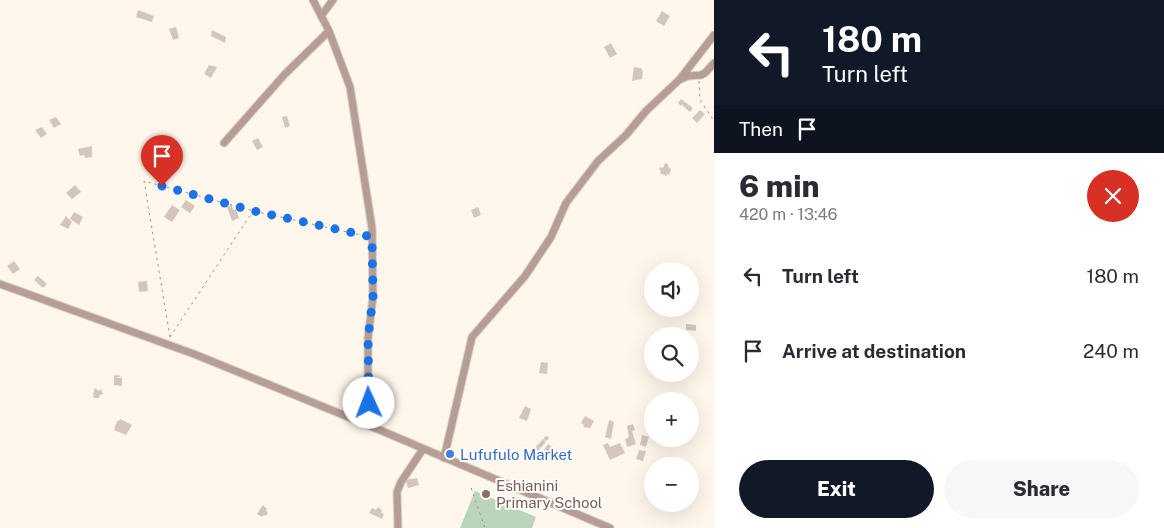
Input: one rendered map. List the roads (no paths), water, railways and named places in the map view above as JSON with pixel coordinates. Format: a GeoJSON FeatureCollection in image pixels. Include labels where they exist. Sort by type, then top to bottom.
{"type":"FeatureCollection","features":[{"type":"Feature","properties":{"kind":"street"},"geometry":{"type":"LineString","coordinates":[[313,0],[329,31],[350,87],[372,228],[373,297],[368,338],[368,425]]}},
{"type":"Feature","properties":{"kind":"street"},"geometry":{"type":"LineString","coordinates":[[321,16],[333,0]]}},
{"type":"Feature","properties":{"kind":"street"},"geometry":{"type":"LineString","coordinates":[[224,143],[285,74],[329,31]]}},
{"type":"Feature","properties":{"kind":"street"},"geometry":{"type":"LineString","coordinates":[[444,458],[472,337],[525,276],[551,237],[566,203],[581,181],[610,149],[626,135],[646,111],[679,80],[714,35]]}},
{"type":"Feature","properties":{"kind":"street"},"geometry":{"type":"LineString","coordinates":[[679,80],[688,76],[705,73],[714,63]]}},
{"type":"Feature","properties":{"kind":"street"},"geometry":{"type":"LineString","coordinates":[[0,284],[194,354],[368,425],[610,528]]}},
{"type":"Feature","properties":{"kind":"street"},"geometry":{"type":"LineString","coordinates":[[398,528],[397,492],[401,482],[422,449]]}},
{"type":"Feature","properties":{"kind":"place","name":"Lufufulo Market"},"geometry":{"type":"Point","coordinates":[450,454]}},
{"type":"Feature","properties":{"kind":"place","name":"Eshianini Primary School"},"geometry":{"type":"Point","coordinates":[486,494]}}]}
